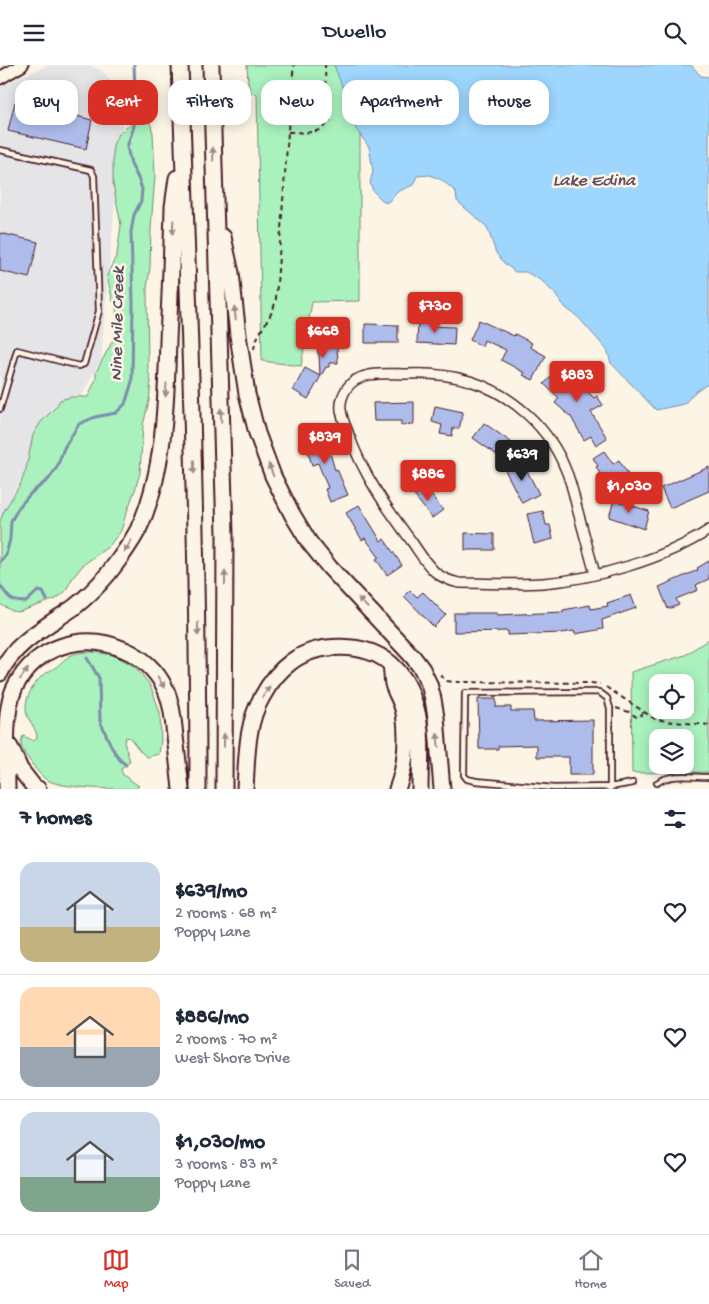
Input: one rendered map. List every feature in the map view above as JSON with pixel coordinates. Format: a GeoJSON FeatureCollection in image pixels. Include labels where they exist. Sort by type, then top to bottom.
{"type":"FeatureCollection","features":[{"type":"Feature","properties":{"kind":"highway"},"geometry":{"type":"LineString","coordinates":[[180,65],[194,438],[198,789]]}},
{"type":"Feature","properties":{"kind":"highway"},"geometry":{"type":"LineString","coordinates":[[210,65],[225,534],[224,789]]}},
{"type":"Feature","properties":{"kind":"highway"},"geometry":{"type":"LineString","coordinates":[[0,673],[14,653],[30,638],[80,602],[108,574],[138,530],[148,503],[156,473],[162,435],[166,388],[173,207],[182,127]]}},
{"type":"Feature","properties":{"kind":"highway"},"geometry":{"type":"LineString","coordinates":[[215,203],[231,273],[247,394],[273,476],[292,514],[309,542],[330,568],[422,669],[433,699],[442,789]]}},
{"type":"Feature","properties":{"kind":"highway"},"geometry":{"type":"LineString","coordinates":[[7,789],[8,721],[10,703],[15,688],[23,674],[40,656],[80,641],[105,642],[135,654],[157,675],[165,687],[171,704],[180,789]]}},
{"type":"Feature","properties":{"kind":"highway"},"geometry":{"type":"LineString","coordinates":[[245,789],[248,743],[252,721],[262,698],[275,678],[291,662],[306,653],[323,648],[341,647],[365,651],[382,658],[391,664],[406,684],[418,716],[420,733],[420,789]]}},
{"type":"Feature","properties":{"kind":"highway"},"geometry":{"type":"LineString","coordinates":[[391,664],[393,683],[400,697],[404,714],[405,731],[405,757],[402,776],[397,789]]}},
{"type":"Feature","properties":{"kind":"highway"},"geometry":{"type":"LineString","coordinates":[[8,741],[20,769],[34,787],[38,789]]}},
{"type":"Feature","properties":{"kind":"street"},"geometry":{"type":"LineString","coordinates":[[0,78],[22,65]]}},
{"type":"Feature","properties":{"kind":"street"},"geometry":{"type":"LineString","coordinates":[[595,574],[565,468],[553,445],[537,423],[517,406],[496,391],[471,381],[420,373],[362,376],[353,381],[346,389],[342,398],[341,409],[355,451],[370,483],[389,512],[430,566],[446,579],[459,583],[542,583],[568,580],[595,574],[632,565],[669,551],[709,530]]}},
{"type":"Feature","properties":{"kind":"lane"},"geometry":{"type":"LineString","coordinates":[[0,150],[91,170],[94,176],[99,311],[84,364],[79,366],[17,350],[0,409]]}},
{"type":"Feature","properties":{"kind":"lane"},"geometry":{"type":"LineString","coordinates":[[610,788],[610,707],[606,698],[599,692],[465,693],[464,775],[467,779],[554,788],[610,788],[633,783]]}},
{"type":"Feature","properties":{"kind":"lane"},"geometry":{"type":"LineString","coordinates":[[657,783],[669,777],[709,777]]}},
{"type":"Feature","properties":{"kind":"path"},"geometry":{"type":"LineString","coordinates":[[294,65],[288,131],[318,131],[330,120],[326,109],[325,65]]}},
{"type":"Feature","properties":{"kind":"path"},"geometry":{"type":"LineString","coordinates":[[610,707],[629,711],[638,718],[644,712]]}},
{"type":"Feature","properties":{"kind":"shaded area"},"geometry":{"type":"Polygon","coordinates":[[[48,65],[88,65],[101,70],[111,80],[88,80],[88,125],[122,125],[122,130],[101,360],[80,398],[58,403],[0,522],[0,86],[48,65]]]}},
{"type":"Feature","properties":{"kind":"green space"},"geometry":{"type":"Polygon","coordinates":[[[247,65],[360,65],[360,80],[342,80],[342,125],[360,125],[360,301],[312,302],[301,366],[262,361],[257,94],[251,93],[251,80],[248,80],[247,65]]]}},
{"type":"Feature","properties":{"kind":"green space"},"geometry":{"type":"Polygon","coordinates":[[[151,125],[153,133],[155,175],[150,268],[147,288],[148,370],[151,381],[149,401],[143,425],[140,473],[121,531],[109,546],[83,565],[65,592],[56,599],[19,612],[12,611],[0,604],[0,521],[21,483],[33,435],[41,422],[56,407],[60,400],[71,397],[88,397],[96,379],[96,372],[114,338],[117,326],[116,307],[112,299],[107,275],[117,254],[121,225],[113,184],[113,145],[118,135],[127,126],[151,125]]]}},
{"type":"Feature","properties":{"kind":"green space"},"geometry":{"type":"Polygon","coordinates":[[[709,639],[709,772],[694,772],[694,729],[649,729],[649,773],[632,773],[631,672],[685,655],[709,639]]]}},
{"type":"Feature","properties":{"kind":"green space"},"geometry":{"type":"Polygon","coordinates":[[[95,652],[114,655],[134,666],[148,682],[160,713],[161,741],[159,754],[147,757],[130,738],[126,737],[124,742],[130,761],[121,769],[123,775],[139,786],[135,789],[90,788],[55,783],[47,780],[38,772],[22,747],[23,736],[34,741],[37,738],[37,734],[26,713],[26,704],[36,682],[70,656],[95,652]]]}},
{"type":"Feature","properties":{"kind":"water","name":"Lake Edina"},"geometry":{"type":"Polygon","coordinates":[[[334,65],[691,65],[701,76],[709,77],[709,383],[694,393],[684,404],[656,410],[611,363],[607,350],[579,318],[566,308],[542,281],[526,272],[515,272],[504,263],[496,253],[487,227],[457,201],[456,192],[442,180],[430,175],[417,176],[413,185],[397,192],[391,200],[385,203],[373,191],[370,183],[373,171],[369,147],[355,125],[459,125],[459,80],[342,80],[342,86],[334,65]]]}},
{"type":"Feature","properties":{"kind":"building"},"geometry":{"type":"Polygon","coordinates":[[[15,102],[15,125],[78,125],[78,116],[88,119],[88,125],[91,125],[86,149],[8,131],[15,102]]]}},
{"type":"Feature","properties":{"kind":"building"},"geometry":{"type":"Polygon","coordinates":[[[0,233],[38,242],[29,278],[0,271],[0,233]]]}},
{"type":"Feature","properties":{"kind":"building"},"geometry":{"type":"Polygon","coordinates":[[[418,320],[429,321],[429,326],[455,327],[454,345],[417,343],[418,320]]]}},
{"type":"Feature","properties":{"kind":"building"},"geometry":{"type":"Polygon","coordinates":[[[479,320],[532,343],[530,347],[546,356],[533,380],[523,375],[525,373],[501,360],[506,350],[484,340],[482,346],[470,340],[479,320]]]}},
{"type":"Feature","properties":{"kind":"building"},"geometry":{"type":"Polygon","coordinates":[[[365,324],[398,325],[398,343],[365,343],[365,324]]]}},
{"type":"Feature","properties":{"kind":"building"},"geometry":{"type":"Polygon","coordinates":[[[349,328],[349,347],[337,347],[338,363],[329,363],[329,367],[326,367],[308,399],[293,390],[305,368],[320,376],[317,344],[324,344],[323,329],[349,328]]]}},
{"type":"Feature","properties":{"kind":"building"},"geometry":{"type":"Polygon","coordinates":[[[563,364],[572,372],[570,374],[594,398],[597,396],[603,405],[591,412],[607,438],[596,445],[591,436],[584,440],[571,417],[555,403],[559,398],[544,384],[563,364]]]}},
{"type":"Feature","properties":{"kind":"building"},"geometry":{"type":"Polygon","coordinates":[[[414,402],[414,424],[401,425],[401,421],[374,421],[373,403],[414,402]]]}},
{"type":"Feature","properties":{"kind":"building"},"geometry":{"type":"Polygon","coordinates":[[[435,406],[463,412],[459,429],[453,428],[452,436],[440,434],[442,425],[432,422],[435,406]]]}},
{"type":"Feature","properties":{"kind":"building"},"geometry":{"type":"Polygon","coordinates":[[[484,423],[511,442],[500,457],[473,438],[484,423]]]}},
{"type":"Feature","properties":{"kind":"building"},"geometry":{"type":"Polygon","coordinates":[[[317,428],[322,445],[327,443],[335,470],[337,469],[348,495],[330,502],[325,489],[328,488],[318,463],[312,465],[302,433],[317,428]]]}},
{"type":"Feature","properties":{"kind":"building"},"geometry":{"type":"Polygon","coordinates":[[[604,451],[613,464],[619,460],[628,474],[623,476],[628,483],[612,493],[596,467],[598,466],[593,458],[604,451]]]}},
{"type":"Feature","properties":{"kind":"building"},"geometry":{"type":"Polygon","coordinates":[[[522,461],[539,494],[522,503],[505,470],[522,461]]]}},
{"type":"Feature","properties":{"kind":"building"},"geometry":{"type":"Polygon","coordinates":[[[709,467],[709,491],[670,508],[661,488],[709,467]]]}},
{"type":"Feature","properties":{"kind":"building"},"geometry":{"type":"Polygon","coordinates":[[[424,486],[443,510],[432,518],[413,494],[424,486]]]}},
{"type":"Feature","properties":{"kind":"building"},"geometry":{"type":"Polygon","coordinates":[[[614,500],[649,511],[644,529],[609,517],[614,500]]]}},
{"type":"Feature","properties":{"kind":"building"},"geometry":{"type":"Polygon","coordinates":[[[359,505],[381,541],[384,539],[402,565],[387,575],[376,559],[379,557],[365,538],[362,540],[346,513],[359,505]]]}},
{"type":"Feature","properties":{"kind":"building"},"geometry":{"type":"Polygon","coordinates":[[[543,511],[546,525],[550,525],[553,539],[534,544],[527,514],[543,511]]]}},
{"type":"Feature","properties":{"kind":"building"},"geometry":{"type":"Polygon","coordinates":[[[465,533],[494,534],[494,550],[465,550],[465,533]]]}},
{"type":"Feature","properties":{"kind":"building"},"geometry":{"type":"Polygon","coordinates":[[[709,561],[709,579],[696,585],[698,590],[676,599],[679,605],[668,609],[659,587],[698,570],[697,568],[709,561]]]}},
{"type":"Feature","properties":{"kind":"building"},"geometry":{"type":"Polygon","coordinates":[[[410,590],[417,597],[423,592],[446,615],[434,627],[404,596],[410,590]]]}},
{"type":"Feature","properties":{"kind":"building"},"geometry":{"type":"Polygon","coordinates":[[[631,595],[636,608],[602,620],[603,629],[575,634],[574,631],[508,635],[508,631],[454,632],[454,613],[497,613],[498,615],[563,612],[563,610],[590,605],[591,609],[608,606],[607,603],[631,595]]]}},
{"type":"Feature","properties":{"kind":"building"},"geometry":{"type":"Polygon","coordinates":[[[478,699],[496,699],[496,707],[511,707],[511,711],[533,711],[534,721],[593,720],[593,775],[569,775],[569,757],[537,757],[537,745],[498,746],[498,749],[479,749],[478,699]]]}},
{"type":"Feature","properties":{"kind":"waterway","name":"Nine Mile Creek"},"geometry":{"type":"LineString","coordinates":[[0,562],[6,555],[10,539],[11,521],[19,507],[31,493],[49,479],[57,467],[64,448],[79,424],[95,417],[116,413],[125,404],[132,382],[133,303],[131,232],[134,215],[141,201],[142,189],[131,164],[127,147],[134,126],[137,106],[134,65]]}},
{"type":"Feature","properties":{"kind":"waterway","name":"Nine Mile Creek"},"geometry":{"type":"LineString","coordinates":[[0,585],[8,596],[16,601],[26,602],[38,591],[43,592],[47,600]]}},
{"type":"Feature","properties":{"kind":"waterway","name":"Nine Mile Creek"},"geometry":{"type":"LineString","coordinates":[[87,658],[99,678],[100,721],[112,748],[126,765]]}}]}
